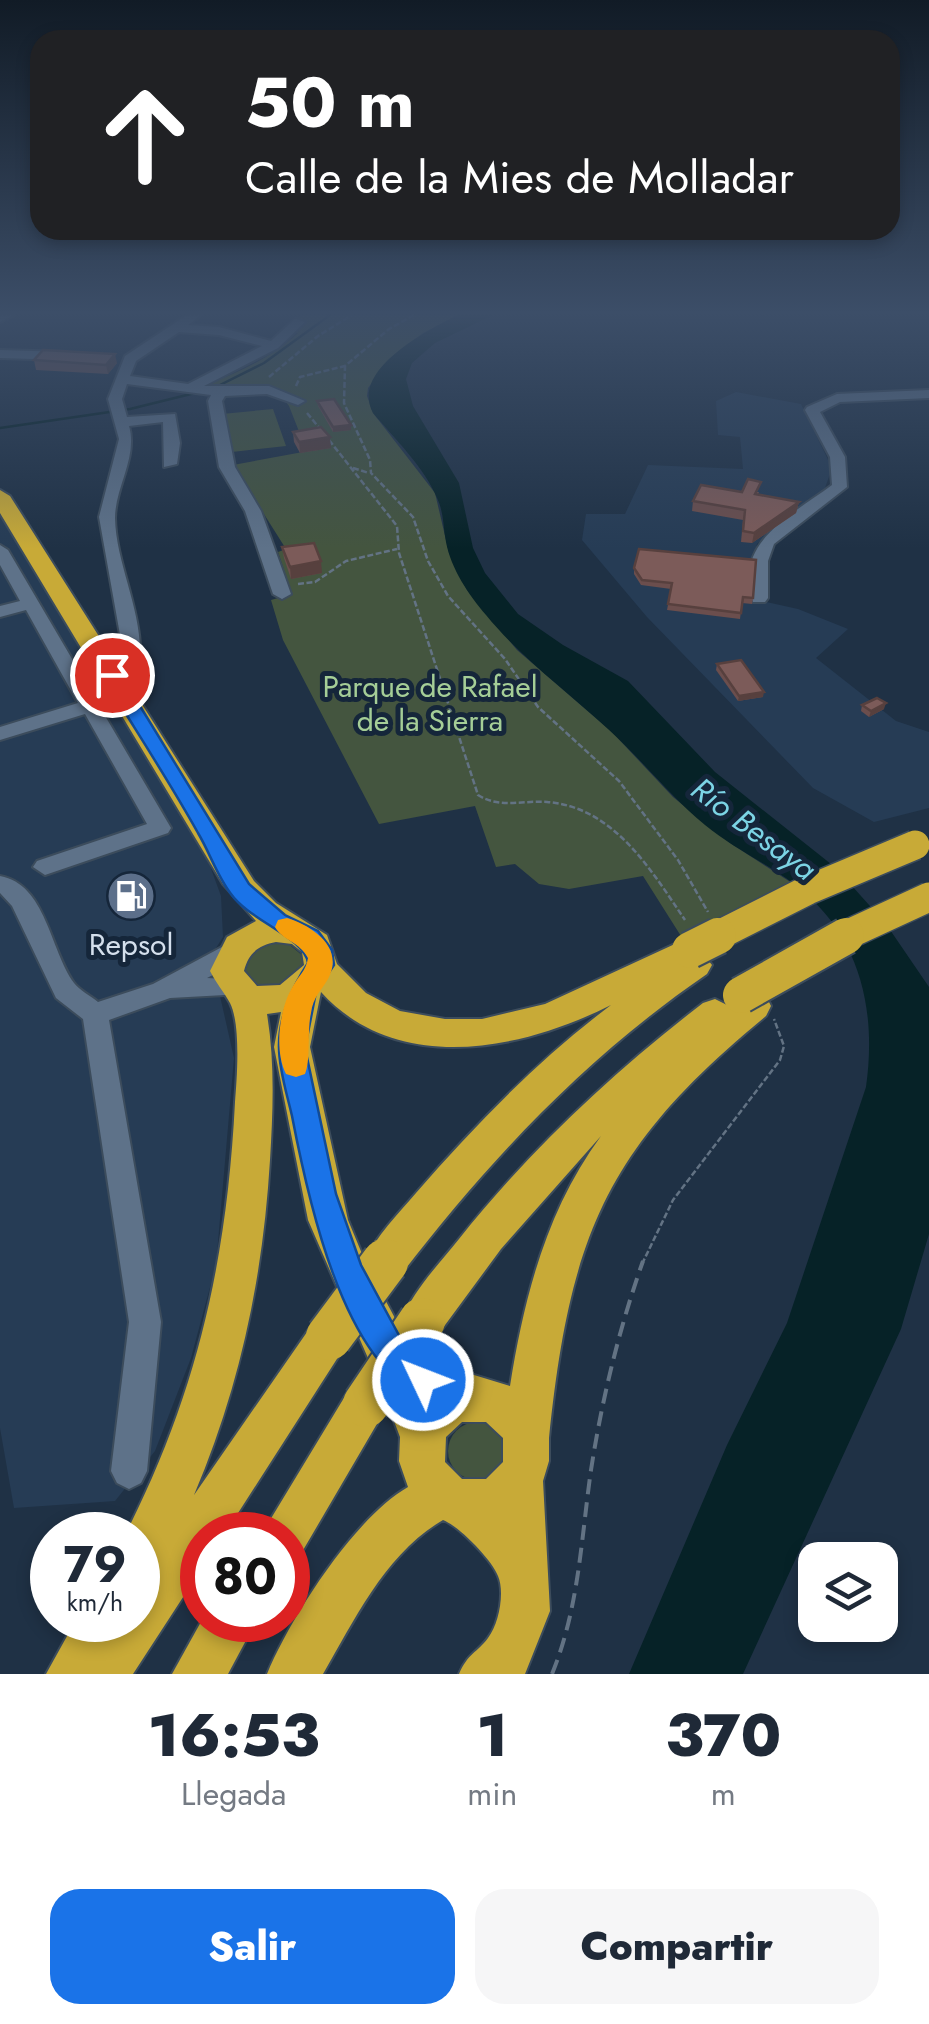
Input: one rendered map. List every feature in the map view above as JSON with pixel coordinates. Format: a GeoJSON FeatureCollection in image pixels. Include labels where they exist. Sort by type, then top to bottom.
{"type":"FeatureCollection","features":[{"type":"Feature","properties":{"kind":"highway"},"geometry":{"type":"LineString","coordinates":[[4,509],[209,832],[240,890],[277,922],[315,944],[312,978],[292,1048]]}},
{"type":"Feature","properties":{"kind":"highway"},"geometry":{"type":"LineString","coordinates":[[312,978],[387,1021],[430,1032],[474,1034],[516,1029],[551,1018],[693,945],[814,900],[924,848]]}},
{"type":"Feature","properties":{"kind":"highway"},"geometry":{"type":"LineString","coordinates":[[160,1514],[200,1426],[238,1291],[246,1228],[255,1064],[239,977],[240,890]]}},
{"type":"Feature","properties":{"kind":"highway"},"geometry":{"type":"LineString","coordinates":[[294,1674],[380,1542],[410,1512],[457,1500],[500,1500],[522,1461],[554,1276],[575,1216],[602,1167],[648,1104],[694,1056],[822,947],[929,897]]}},
{"type":"Feature","properties":{"kind":"highway"},"geometry":{"type":"LineString","coordinates":[[299,1512],[422,1321],[503,1214],[583,1126],[652,1062],[828,960],[929,912]]}},
{"type":"Feature","properties":{"kind":"highway"},"geometry":{"type":"LineString","coordinates":[[239,977],[256,933],[294,930]]}},
{"type":"Feature","properties":{"kind":"highway"},"geometry":{"type":"LineString","coordinates":[[102,1674],[329,1337],[384,1262],[470,1158],[538,1088],[618,1020],[693,945]]}},
{"type":"Feature","properties":{"kind":"highway"},"geometry":{"type":"LineString","coordinates":[[239,977],[284,999],[312,978]]}},
{"type":"Feature","properties":{"kind":"highway"},"geometry":{"type":"LineString","coordinates":[[239,977],[292,1048],[322,1194],[337,1246],[389,1351],[424,1440],[428,1475],[525,1570]]}},
{"type":"Feature","properties":{"kind":"highway"},"geometry":{"type":"LineString","coordinates":[[389,1351],[423,1380],[466,1396],[482,1396],[511,1412],[522,1461],[526,1612],[507,1656],[485,1674]]}},
{"type":"Feature","properties":{"kind":"highway"},"geometry":{"type":"LineString","coordinates":[[424,1440],[438,1411],[466,1396]]}},
{"type":"Feature","properties":{"kind":"highway"},"geometry":{"type":"LineString","coordinates":[[72,1674],[92,1642]]}},
{"type":"Feature","properties":{"kind":"highway"},"geometry":{"type":"LineString","coordinates":[[198,1674],[218,1642]]}},
{"type":"Feature","properties":{"kind":"street"},"geometry":{"type":"LineString","coordinates":[[0,734],[122,692],[131,668],[131,646],[107,516],[125,450],[120,393]]}},
{"type":"Feature","properties":{"kind":"street"},"geometry":{"type":"LineString","coordinates":[[207,393],[215,401],[227,467],[253,511],[280,590]]}},
{"type":"Feature","properties":{"kind":"street"},"geometry":{"type":"LineString","coordinates":[[283,393],[298,401]]}},
{"type":"Feature","properties":{"kind":"street"},"geometry":{"type":"LineString","coordinates":[[759,598],[760,561],[767,542],[839,487],[842,480],[838,460],[812,410],[837,398],[929,394]]}},
{"type":"Feature","properties":{"kind":"street"},"geometry":{"type":"LineString","coordinates":[[120,413],[170,417],[173,442],[169,464]]}},
{"type":"Feature","properties":{"kind":"street"},"geometry":{"type":"LineString","coordinates":[[0,550],[160,828],[45,867]]}},
{"type":"Feature","properties":{"kind":"street"},"geometry":{"type":"LineString","coordinates":[[0,612],[31,603]]}},
{"type":"Feature","properties":{"kind":"street"},"geometry":{"type":"LineString","coordinates":[[0,884],[22,901],[65,991],[95,1014],[145,1322],[128,1471]]}},
{"type":"Feature","properties":{"kind":"street"},"geometry":{"type":"LineString","coordinates":[[95,1014],[162,991],[239,977]]}},
{"type":"Feature","properties":{"kind":"path"},"geometry":{"type":"LineString","coordinates":[[345,393],[344,403],[370,460],[371,474]]}},
{"type":"Feature","properties":{"kind":"path"},"geometry":{"type":"LineString","coordinates":[[298,401],[397,526],[398,548],[478,795],[494,803],[551,802],[587,811],[631,846],[693,945]]}},
{"type":"Feature","properties":{"kind":"path"},"geometry":{"type":"LineString","coordinates":[[352,468],[371,474],[413,518],[428,561],[448,596],[505,660],[538,707],[562,725],[630,795],[678,860],[715,926]]}},
{"type":"Feature","properties":{"kind":"path"},"geometry":{"type":"LineString","coordinates":[[280,590],[315,582],[346,562],[398,548]]}},
{"type":"Feature","properties":{"kind":"path"},"geometry":{"type":"LineString","coordinates":[[552,1674],[576,1610],[596,1442],[615,1357],[646,1250],[698,1166],[780,1060],[782,1034],[754,1003]]}},
{"type":"Feature","properties":{"kind":"shaded area"},"geometry":{"type":"Polygon","coordinates":[[[742,393],[801,404],[832,468],[825,488],[757,544],[753,599],[798,609],[848,629],[816,658],[896,721],[929,732],[929,808],[874,822],[813,788],[647,617],[582,540],[586,514],[625,514],[648,465],[743,469],[740,437],[718,435],[716,401],[742,393]]]}},
{"type":"Feature","properties":{"kind":"shaded area"},"geometry":{"type":"Polygon","coordinates":[[[0,513],[107,684],[206,855],[221,896],[223,937],[211,956],[234,1058],[216,1265],[191,1358],[155,1451],[115,1501],[14,1508],[0,1428],[0,513]]]}},
{"type":"Feature","properties":{"kind":"green space","name":"Parque de Rafael de la Sierra"},"geometry":{"type":"Polygon","coordinates":[[[280,393],[367,393],[373,413],[435,493],[449,553],[467,590],[517,650],[612,732],[673,797],[730,843],[795,885],[686,944],[643,876],[569,889],[539,884],[515,864],[496,867],[475,806],[379,824],[283,640],[271,600],[292,594],[278,552],[286,549],[233,465],[330,447],[302,439],[280,393]]]}},
{"type":"Feature","properties":{"kind":"green space"},"geometry":{"type":"Polygon","coordinates":[[[273,409],[286,446],[232,452],[222,414],[273,409]]]}},
{"type":"Feature","properties":{"kind":"green space"},"geometry":{"type":"Polygon","coordinates":[[[266,941],[285,941],[303,956],[302,967],[291,982],[262,987],[243,980],[241,959],[266,941]]]}},
{"type":"Feature","properties":{"kind":"green space"},"geometry":{"type":"Polygon","coordinates":[[[477,1422],[498,1430],[506,1451],[498,1472],[477,1480],[456,1472],[448,1451],[456,1430],[477,1422]]]}},
{"type":"Feature","properties":{"kind":"water","name":"Río Besaya"},"geometry":{"type":"Polygon","coordinates":[[[370,393],[410,393],[413,406],[459,483],[473,548],[485,573],[518,614],[563,645],[628,681],[715,772],[836,868],[886,924],[929,987],[929,1234],[901,1329],[803,1542],[798,1542],[798,1554],[743,1674],[629,1674],[727,1445],[787,1323],[866,1087],[869,1029],[859,975],[835,926],[816,904],[794,884],[692,814],[608,729],[500,631],[452,562],[441,509],[425,475],[373,413],[370,393]]]}},
{"type":"Feature","properties":{"kind":"building"},"geometry":{"type":"Polygon","coordinates":[[[334,399],[351,425],[333,427],[317,401],[334,399]]]}},
{"type":"Feature","properties":{"kind":"building"},"geometry":{"type":"Polygon","coordinates":[[[321,427],[330,437],[299,442],[293,432],[321,427]]]}},
{"type":"Feature","properties":{"kind":"building"},"geometry":{"type":"Polygon","coordinates":[[[748,479],[761,482],[755,494],[799,502],[754,533],[743,531],[745,510],[693,501],[701,485],[742,492],[748,479]]]}},
{"type":"Feature","properties":{"kind":"building"},"geometry":{"type":"Polygon","coordinates":[[[314,543],[321,561],[290,567],[282,547],[314,543]]]}},
{"type":"Feature","properties":{"kind":"building"},"geometry":{"type":"Polygon","coordinates":[[[639,549],[756,560],[753,598],[743,597],[741,613],[668,604],[672,583],[642,580],[634,568],[639,549]]]}},
{"type":"Feature","properties":{"kind":"building"},"geometry":{"type":"Polygon","coordinates":[[[741,660],[764,692],[739,696],[717,664],[741,660]]]}},
{"type":"Feature","properties":{"kind":"building"},"geometry":{"type":"Polygon","coordinates":[[[877,698],[886,703],[871,711],[862,705],[877,698]]]}},
{"type":"Feature","properties":{"kind":"waterway"},"geometry":{"type":"LineString","coordinates":[[0,428],[130,409],[194,393]]}},
{"type":"Feature","properties":{"kind":"slow traffic"},"geometry":{"type":"LineString","coordinates":[[287,927],[310,938],[321,957],[318,974],[304,990],[298,1010],[292,1048],[296,1066]]}},
{"type":"Feature","properties":{"kind":"place","name":"Repsol"},"geometry":{"type":"Point","coordinates":[131,896]}},
{"type":"Feature","properties":{"kind":"route"},"geometry":{"type":"LineString","coordinates":[[112,675],[209,832],[240,890],[277,922],[310,938],[319,950],[321,965],[304,990],[292,1048],[328,1220],[348,1271],[389,1351],[423,1380]]}}]}
